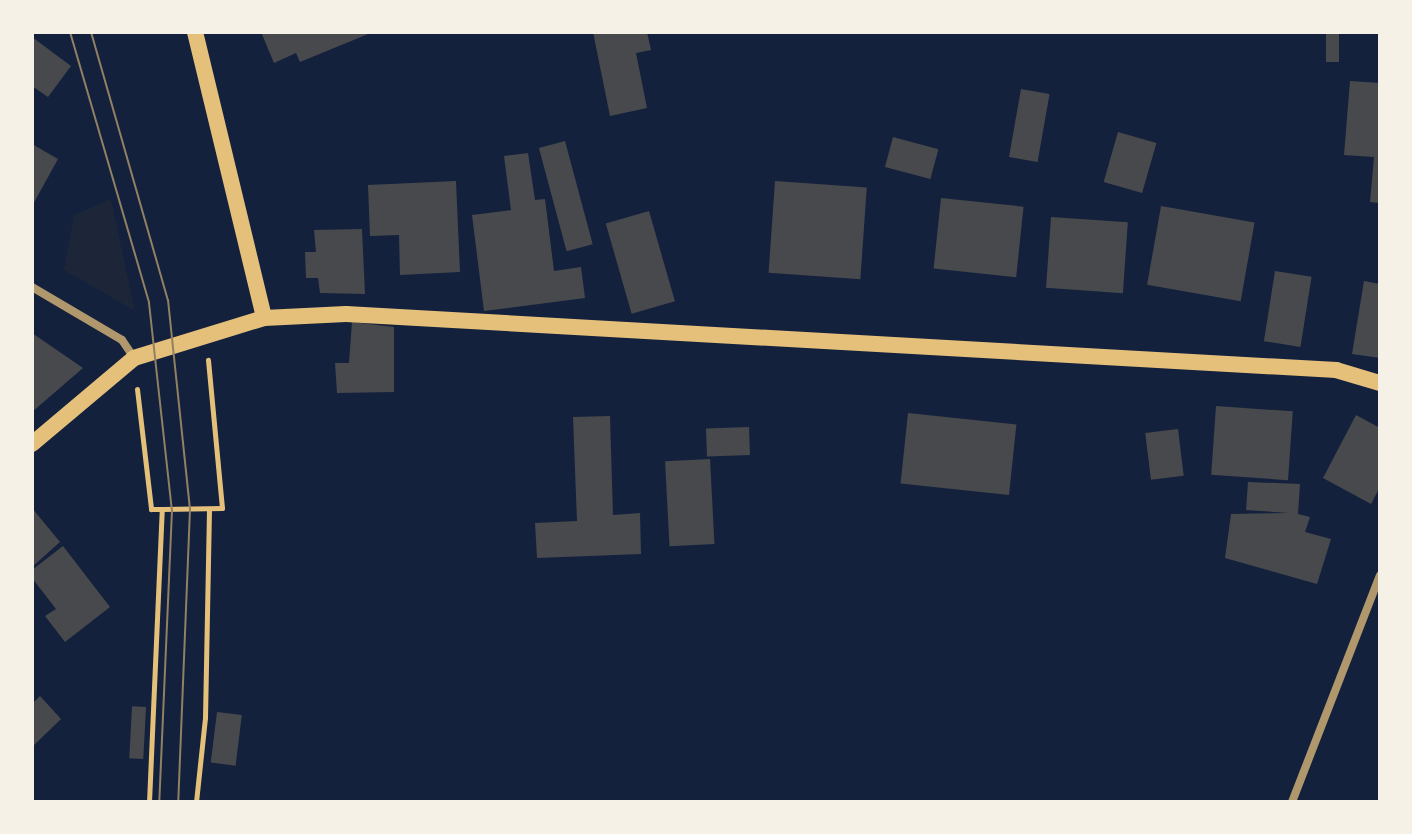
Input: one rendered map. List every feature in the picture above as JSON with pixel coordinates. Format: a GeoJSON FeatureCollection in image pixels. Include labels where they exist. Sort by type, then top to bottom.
{"type":"FeatureCollection","features":[{"type":"Feature","properties":{"kind":"main road"},"geometry":{"type":"LineString","coordinates":[[195,32],[264,318]]}},
{"type":"Feature","properties":{"kind":"main road"},"geometry":{"type":"LineString","coordinates":[[32,444],[137,357],[201,332],[264,318],[350,313],[1289,367],[1380,383]]}},
{"type":"Feature","properties":{"kind":"street"},"geometry":{"type":"LineString","coordinates":[[32,287],[122,340],[137,357]]}},
{"type":"Feature","properties":{"kind":"street"},"geometry":{"type":"LineString","coordinates":[[1292,802],[1380,575]]}},
{"type":"Feature","properties":{"kind":"path"},"geometry":{"type":"LineString","coordinates":[[141,403],[151,509],[209,511],[222,508],[210,386]]}},
{"type":"Feature","properties":{"kind":"path"},"geometry":{"type":"LineString","coordinates":[[149,802],[162,509]]}},
{"type":"Feature","properties":{"kind":"path"},"geometry":{"type":"LineString","coordinates":[[196,802],[209,639],[209,511]]}},
{"type":"Feature","properties":{"kind":"shaded area"},"geometry":{"type":"Polygon","coordinates":[[[111,199],[135,311],[64,270],[74,215],[111,199]]]}},
{"type":"Feature","properties":{"kind":"building"},"geometry":{"type":"Polygon","coordinates":[[[261,32],[373,32],[300,62],[296,53],[274,63],[261,32]]]}},
{"type":"Feature","properties":{"kind":"building"},"geometry":{"type":"Polygon","coordinates":[[[593,32],[647,32],[651,50],[636,53],[647,108],[610,116],[593,32]]]}},
{"type":"Feature","properties":{"kind":"building"},"geometry":{"type":"Polygon","coordinates":[[[1326,32],[1339,32],[1339,62],[1326,62],[1326,32]]]}},
{"type":"Feature","properties":{"kind":"building"},"geometry":{"type":"Polygon","coordinates":[[[32,37],[71,66],[48,97],[32,86],[32,37]]]}},
{"type":"Feature","properties":{"kind":"building"},"geometry":{"type":"Polygon","coordinates":[[[1350,81],[1380,83],[1380,203],[1370,202],[1374,157],[1344,155],[1350,81]]]}},
{"type":"Feature","properties":{"kind":"building"},"geometry":{"type":"Polygon","coordinates":[[[1021,89],[1050,94],[1038,162],[1009,157],[1021,89]]]}},
{"type":"Feature","properties":{"kind":"building"},"geometry":{"type":"Polygon","coordinates":[[[1118,132],[1156,143],[1142,193],[1104,182],[1118,132]]]}},
{"type":"Feature","properties":{"kind":"building"},"geometry":{"type":"Polygon","coordinates":[[[893,137],[938,149],[930,179],[885,167],[893,137]]]}},
{"type":"Feature","properties":{"kind":"building"},"geometry":{"type":"Polygon","coordinates":[[[565,141],[593,244],[567,251],[539,148],[565,141]]]}},
{"type":"Feature","properties":{"kind":"building"},"geometry":{"type":"Polygon","coordinates":[[[32,144],[58,159],[32,206],[32,144]]]}},
{"type":"Feature","properties":{"kind":"building"},"geometry":{"type":"Polygon","coordinates":[[[528,153],[535,200],[545,199],[554,271],[581,267],[585,298],[484,311],[472,215],[511,210],[504,156],[528,153]]]}},
{"type":"Feature","properties":{"kind":"building"},"geometry":{"type":"Polygon","coordinates":[[[456,181],[460,272],[400,275],[399,235],[370,236],[368,185],[456,181]]]}},
{"type":"Feature","properties":{"kind":"building"},"geometry":{"type":"Polygon","coordinates":[[[775,181],[867,187],[860,279],[769,273],[775,181]]]}},
{"type":"Feature","properties":{"kind":"building"},"geometry":{"type":"Polygon","coordinates":[[[941,198],[1024,207],[1016,277],[934,269],[941,198]]]}},
{"type":"Feature","properties":{"kind":"building"},"geometry":{"type":"Polygon","coordinates":[[[1161,206],[1255,222],[1241,301],[1147,285],[1161,206]]]}},
{"type":"Feature","properties":{"kind":"building"},"geometry":{"type":"Polygon","coordinates":[[[649,211],[675,301],[632,314],[606,223],[649,211]]]}},
{"type":"Feature","properties":{"kind":"building"},"geometry":{"type":"Polygon","coordinates":[[[1051,217],[1128,222],[1123,293],[1046,288],[1051,217]]]}},
{"type":"Feature","properties":{"kind":"building"},"geometry":{"type":"Polygon","coordinates":[[[362,229],[365,294],[320,293],[318,278],[306,278],[305,252],[316,252],[314,230],[362,229]]]}},
{"type":"Feature","properties":{"kind":"building"},"geometry":{"type":"Polygon","coordinates":[[[1275,271],[1312,277],[1300,347],[1264,341],[1275,271]]]}},
{"type":"Feature","properties":{"kind":"building"},"geometry":{"type":"Polygon","coordinates":[[[1364,281],[1380,284],[1380,358],[1352,354],[1364,281]]]}},
{"type":"Feature","properties":{"kind":"building"},"geometry":{"type":"Polygon","coordinates":[[[352,322],[394,327],[394,392],[337,393],[335,363],[349,363],[352,322]]]}},
{"type":"Feature","properties":{"kind":"building"},"geometry":{"type":"Polygon","coordinates":[[[32,333],[83,368],[32,412],[32,333]]]}},
{"type":"Feature","properties":{"kind":"building"},"geometry":{"type":"Polygon","coordinates":[[[1216,406],[1293,411],[1288,480],[1211,475],[1216,406]]]}},
{"type":"Feature","properties":{"kind":"building"},"geometry":{"type":"Polygon","coordinates":[[[908,413],[1016,424],[1009,495],[901,484],[908,413]]]}},
{"type":"Feature","properties":{"kind":"building"},"geometry":{"type":"Polygon","coordinates":[[[1356,415],[1380,428],[1380,487],[1371,504],[1323,478],[1356,415]]]}},
{"type":"Feature","properties":{"kind":"building"},"geometry":{"type":"Polygon","coordinates":[[[610,416],[613,515],[640,513],[641,554],[537,558],[535,523],[577,521],[573,417],[610,416]]]}},
{"type":"Feature","properties":{"kind":"building"},"geometry":{"type":"Polygon","coordinates":[[[749,427],[750,455],[707,456],[706,429],[749,427]]]}},
{"type":"Feature","properties":{"kind":"building"},"geometry":{"type":"Polygon","coordinates":[[[1178,429],[1184,476],[1151,480],[1145,433],[1178,429]]]}},
{"type":"Feature","properties":{"kind":"building"},"geometry":{"type":"Polygon","coordinates":[[[710,459],[714,544],[670,546],[665,461],[710,459]]]}},
{"type":"Feature","properties":{"kind":"building"},"geometry":{"type":"Polygon","coordinates":[[[1248,482],[1300,484],[1298,514],[1310,517],[1305,532],[1331,539],[1317,584],[1225,558],[1231,514],[1289,513],[1246,510],[1248,482]]]}},
{"type":"Feature","properties":{"kind":"building"},"geometry":{"type":"Polygon","coordinates":[[[32,508],[60,542],[32,567],[32,508]]]}},
{"type":"Feature","properties":{"kind":"building"},"geometry":{"type":"Polygon","coordinates":[[[63,546],[110,607],[65,642],[45,616],[56,609],[32,578],[32,570],[63,546]]]}},
{"type":"Feature","properties":{"kind":"building"},"geometry":{"type":"Polygon","coordinates":[[[40,696],[61,719],[32,747],[32,704],[40,696]]]}},
{"type":"Feature","properties":{"kind":"building"},"geometry":{"type":"Polygon","coordinates":[[[132,706],[146,707],[143,759],[129,758],[132,706]]]}},
{"type":"Feature","properties":{"kind":"building"},"geometry":{"type":"Polygon","coordinates":[[[217,712],[242,715],[236,766],[211,763],[217,712]]]}},
{"type":"Feature","properties":{"kind":"tram line"},"geometry":{"type":"LineString","coordinates":[[70,32],[149,303],[172,510],[159,802]]}},
{"type":"Feature","properties":{"kind":"tram line"},"geometry":{"type":"LineString","coordinates":[[91,32],[168,300],[190,509],[178,802]]}}]}
